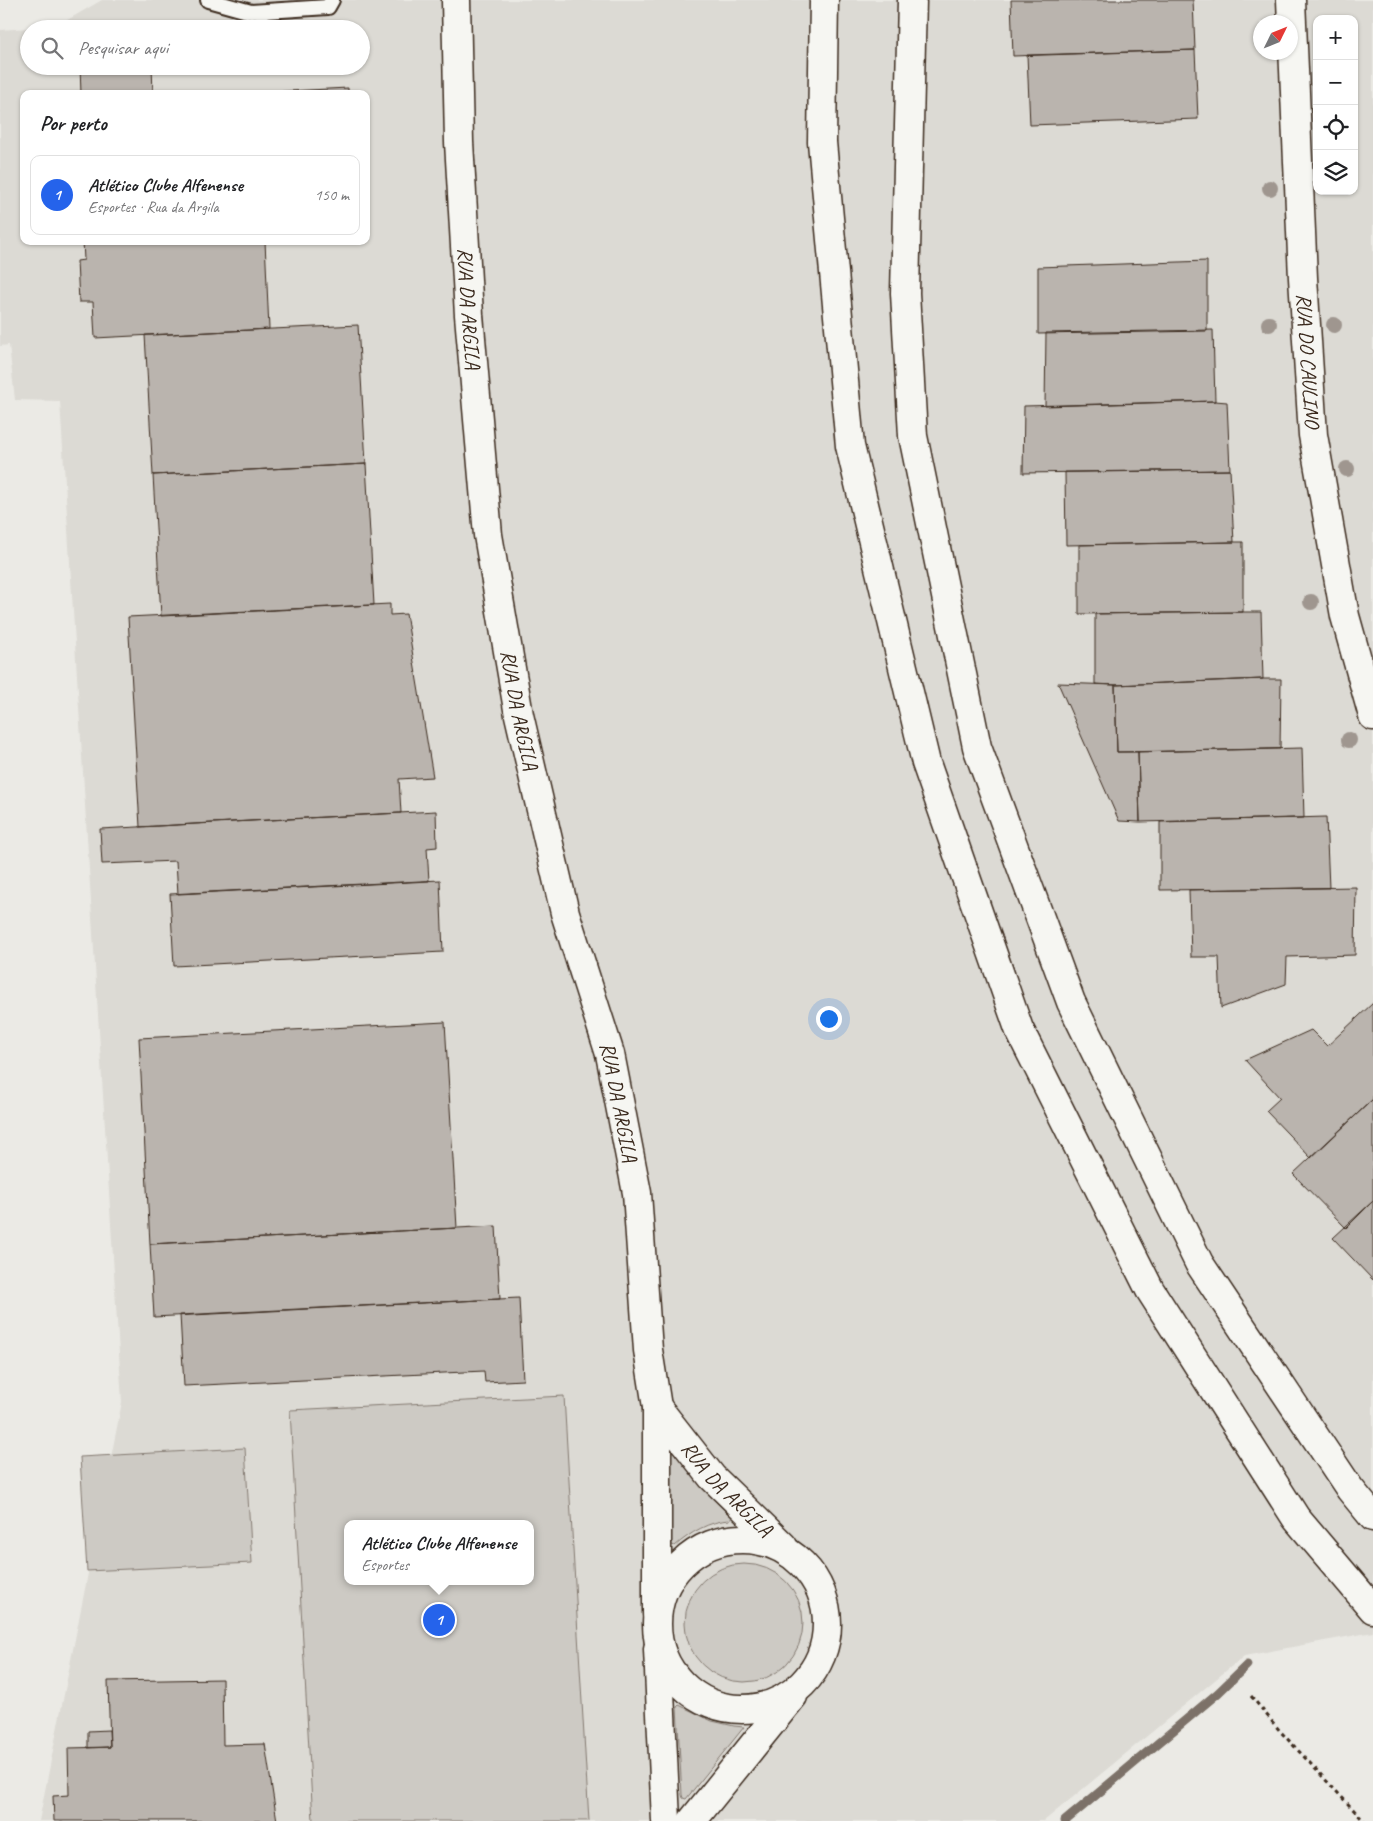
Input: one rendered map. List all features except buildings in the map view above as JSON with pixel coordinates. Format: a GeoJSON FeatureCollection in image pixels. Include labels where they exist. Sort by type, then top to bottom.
{"type":"FeatureCollection","features":[{"type":"Feature","properties":{"kind":"main road","name":"RUA DA ARGILA"},"geometry":{"type":"LineString","coordinates":[[456,0],[459,142],[468,305],[488,535],[519,716],[565,913],[610,1054],[637,1193],[648,1350],[657,1407],[657,1613],[666,1821]]}},
{"type":"Feature","properties":{"kind":"main road"},"geometry":{"type":"LineString","coordinates":[[824,0],[822,142],[850,446],[926,763],[1019,1029],[1150,1290],[1296,1518],[1373,1609]]}},
{"type":"Feature","properties":{"kind":"main road"},"geometry":{"type":"LineString","coordinates":[[912,0],[904,293],[913,436],[977,747],[1071,1002],[1199,1263],[1350,1489],[1373,1517]]}},
{"type":"Feature","properties":{"kind":"main road","name":"RUA DO CAULINO"},"geometry":{"type":"LineString","coordinates":[[1291,0],[1303,278],[1313,435],[1345,616],[1373,716]]}},
{"type":"Feature","properties":{"kind":"main road","name":"RUA DA ARGILA"},"geometry":{"type":"LineString","coordinates":[[657,1407],[712,1477],[804,1565],[820,1588],[827,1615],[826,1642],[816,1668],[692,1821]]}},
{"type":"Feature","properties":{"kind":"main road","name":"RUA DA ARGILA"},"geometry":{"type":"LineString","coordinates":[[657,1613],[665,1587],[681,1564],[702,1548],[728,1540],[756,1540],[782,1549],[804,1565]]}},
{"type":"Feature","properties":{"kind":"main road","name":"RUA DA ARGILA"},"geometry":{"type":"LineString","coordinates":[[658,1640],[667,1665],[672,1672],[684,1687],[704,1701],[728,1709],[753,1709],[777,1703],[798,1689]]}},
{"type":"Feature","properties":{"kind":"lane"},"geometry":{"type":"LineString","coordinates":[[208,0],[251,12],[328,7],[332,0]]}},
{"type":"Feature","properties":{"kind":"path"},"geometry":{"type":"LineString","coordinates":[[1251,1696],[1364,1821]]}},
{"type":"Feature","properties":{"kind":"shaded area"},"geometry":{"type":"Polygon","coordinates":[[[102,0],[1373,0],[1373,1632],[1244,1656],[1044,1821],[39,1821],[122,1402],[60,401],[15,400],[9,345],[0,346],[0,30],[20,29],[20,75],[370,75],[370,20],[67,20],[102,0]]]}},
{"type":"Feature","properties":{"kind":"shaded area"},"geometry":{"type":"Polygon","coordinates":[[[564,1396],[589,1821],[313,1821],[290,1410],[564,1396]]]}},
{"type":"Feature","properties":{"kind":"shaded area"},"geometry":{"type":"Polygon","coordinates":[[[668,1444],[704,1489],[732,1517],[730,1520],[700,1528],[675,1546],[671,1542],[666,1446],[668,1444]]]}},
{"type":"Feature","properties":{"kind":"shaded area"},"geometry":{"type":"Polygon","coordinates":[[[245,1448],[252,1563],[87,1571],[80,1457],[245,1448]]]}},
{"type":"Feature","properties":{"kind":"shaded area"},"geometry":{"type":"Polygon","coordinates":[[[744,1564],[767,1568],[786,1581],[799,1600],[803,1623],[799,1646],[786,1665],[767,1678],[744,1682],[721,1678],[702,1665],[689,1646],[685,1623],[689,1600],[702,1581],[721,1568],[744,1564]]]}},
{"type":"Feature","properties":{"kind":"shaded area"},"geometry":{"type":"Polygon","coordinates":[[[679,1705],[712,1721],[744,1727],[686,1799],[682,1795],[677,1707],[679,1705]]]}},
{"type":"Feature","properties":{"kind":"waterway"},"geometry":{"type":"LineString","coordinates":[[1065,1821],[1218,1693],[1247,1665]]}},
{"type":"Feature","properties":{"kind":"place","name":"Atlético Clube Alfenense"},"geometry":{"type":"Point","coordinates":[439,1620]}}]}
